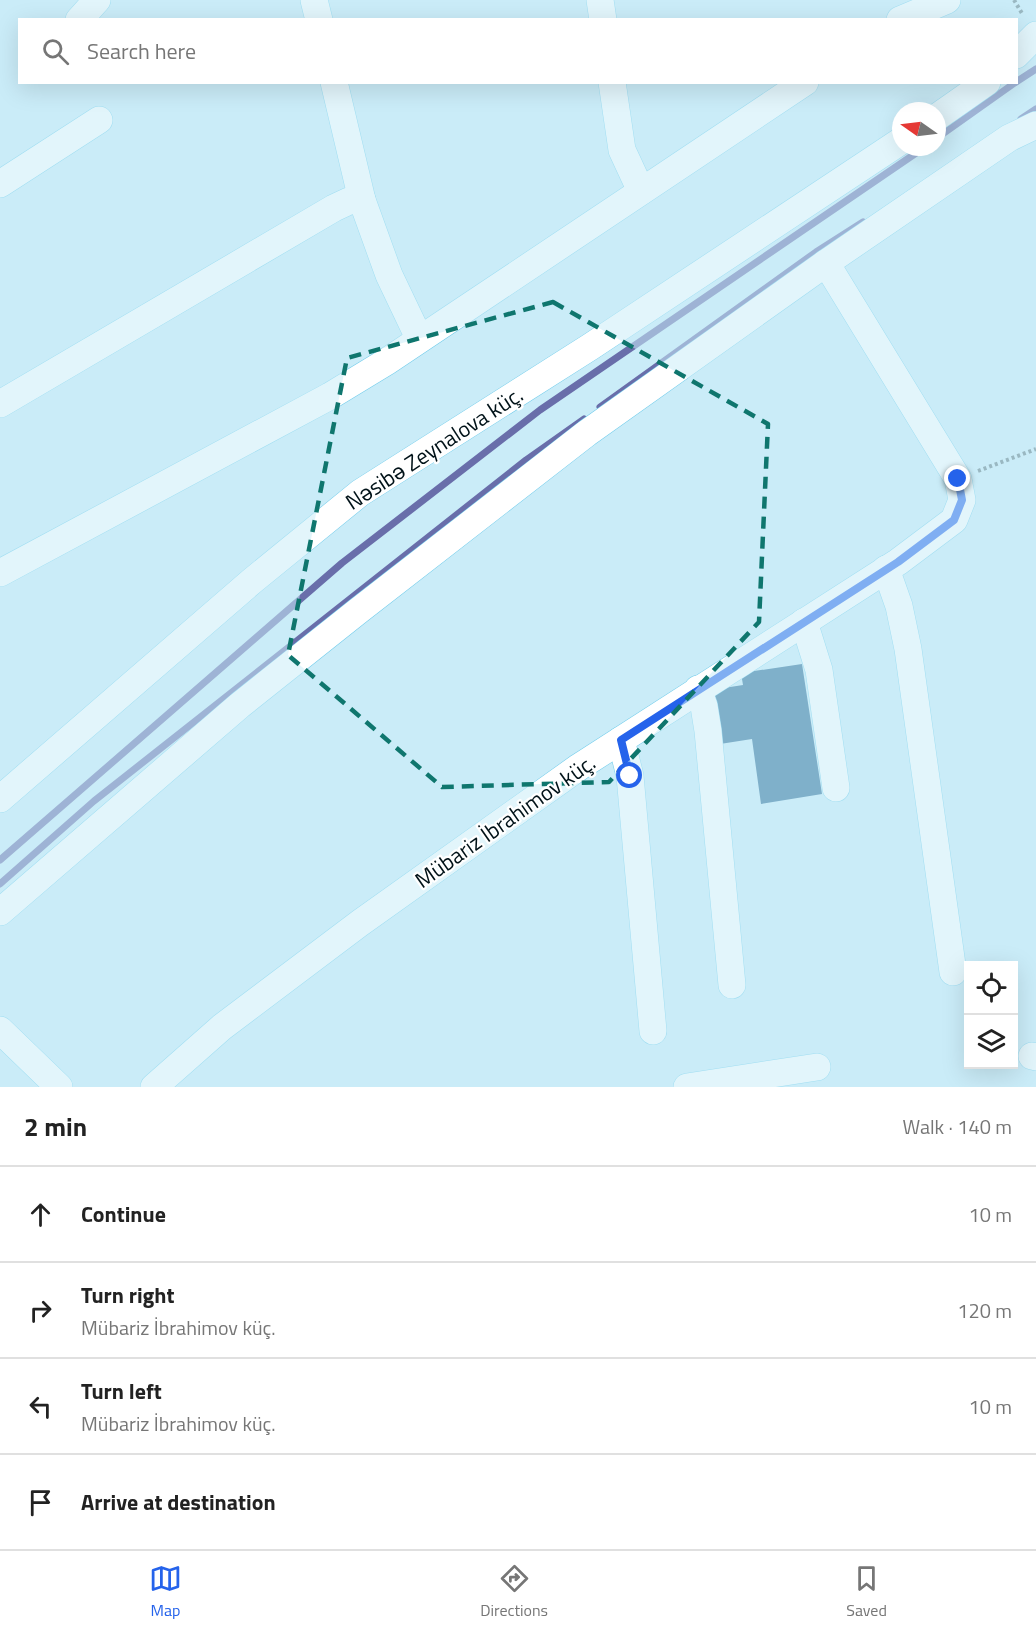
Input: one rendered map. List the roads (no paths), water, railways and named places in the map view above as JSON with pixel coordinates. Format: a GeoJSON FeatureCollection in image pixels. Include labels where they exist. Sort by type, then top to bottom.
{"type":"FeatureCollection","features":[{"type":"Feature","properties":{"kind":"street"},"geometry":{"type":"LineString","coordinates":[[81,18],[98,0]]}},
{"type":"Feature","properties":{"kind":"street"},"geometry":{"type":"LineString","coordinates":[[314,0],[318,18]]}},
{"type":"Feature","properties":{"kind":"street"},"geometry":{"type":"LineString","coordinates":[[600,0],[603,18]]}},
{"type":"Feature","properties":{"kind":"street"},"geometry":{"type":"LineString","coordinates":[[902,12],[947,0]]}},
{"type":"Feature","properties":{"kind":"street"},"geometry":{"type":"LineString","coordinates":[[1018,54],[1036,35]]}},
{"type":"Feature","properties":{"kind":"street"},"geometry":{"type":"LineString","coordinates":[[334,84],[362,200],[389,275],[419,338]]}},
{"type":"Feature","properties":{"kind":"street"},"geometry":{"type":"LineString","coordinates":[[612,84],[622,150],[641,191]]}},
{"type":"Feature","properties":{"kind":"street"},"geometry":{"type":"LineString","coordinates":[[0,573],[330,396],[386,362],[802,84]]}},
{"type":"Feature","properties":{"kind":"street"},"geometry":{"type":"LineString","coordinates":[[946,111],[984,84]]}},
{"type":"Feature","properties":{"kind":"street"},"geometry":{"type":"LineString","coordinates":[[0,184],[99,120]]}},
{"type":"Feature","properties":{"kind":"street"},"geometry":{"type":"LineString","coordinates":[[0,912],[231,713],[587,433],[826,263],[1009,138],[1036,125]]}},
{"type":"Feature","properties":{"kind":"street","name":"Nəsibə Zeynalova küç."},"geometry":{"type":"LineString","coordinates":[[0,799],[252,581],[360,493],[590,347],[892,147]]}},
{"type":"Feature","properties":{"kind":"street"},"geometry":{"type":"LineString","coordinates":[[0,404],[334,208],[349,201],[362,200]]}},
{"type":"Feature","properties":{"kind":"street","name":"Mübariz İbrahimov küç."},"geometry":{"type":"LineString","coordinates":[[153,1087],[222,1027],[360,923],[579,767],[886,569],[954,520],[962,500],[958,479],[826,263]]}},
{"type":"Feature","properties":{"kind":"street"},"geometry":{"type":"LineString","coordinates":[[886,569],[899,606],[908,649],[953,972]]}},
{"type":"Feature","properties":{"kind":"street"},"geometry":{"type":"LineString","coordinates":[[804,622],[819,670],[836,788]]}},
{"type":"Feature","properties":{"kind":"street"},"geometry":{"type":"LineString","coordinates":[[698,689],[704,706],[708,731],[732,985]]}},
{"type":"Feature","properties":{"kind":"street"},"geometry":{"type":"LineString","coordinates":[[621,740],[630,776],[653,1031]]}},
{"type":"Feature","properties":{"kind":"street"},"geometry":{"type":"LineString","coordinates":[[0,1030],[58,1087]]}},
{"type":"Feature","properties":{"kind":"street"},"geometry":{"type":"LineString","coordinates":[[687,1087],[817,1067]]}},
{"type":"Feature","properties":{"kind":"waterway"},"geometry":{"type":"LineString","coordinates":[[1018,81],[1036,69]]}},
{"type":"Feature","properties":{"kind":"waterway"},"geometry":{"type":"LineString","coordinates":[[946,132],[1013,84]]}},
{"type":"Feature","properties":{"kind":"waterway"},"geometry":{"type":"LineString","coordinates":[[1021,119],[1036,109]]}},
{"type":"Feature","properties":{"kind":"waterway"},"geometry":{"type":"LineString","coordinates":[[0,860],[342,563],[540,410],[912,156]]}},
{"type":"Feature","properties":{"kind":"waterway"},"geometry":{"type":"LineString","coordinates":[[600,407],[816,252],[863,222]]}},
{"type":"Feature","properties":{"kind":"waterway"},"geometry":{"type":"LineString","coordinates":[[0,884],[94,801],[526,460],[584,419]]}}]}
